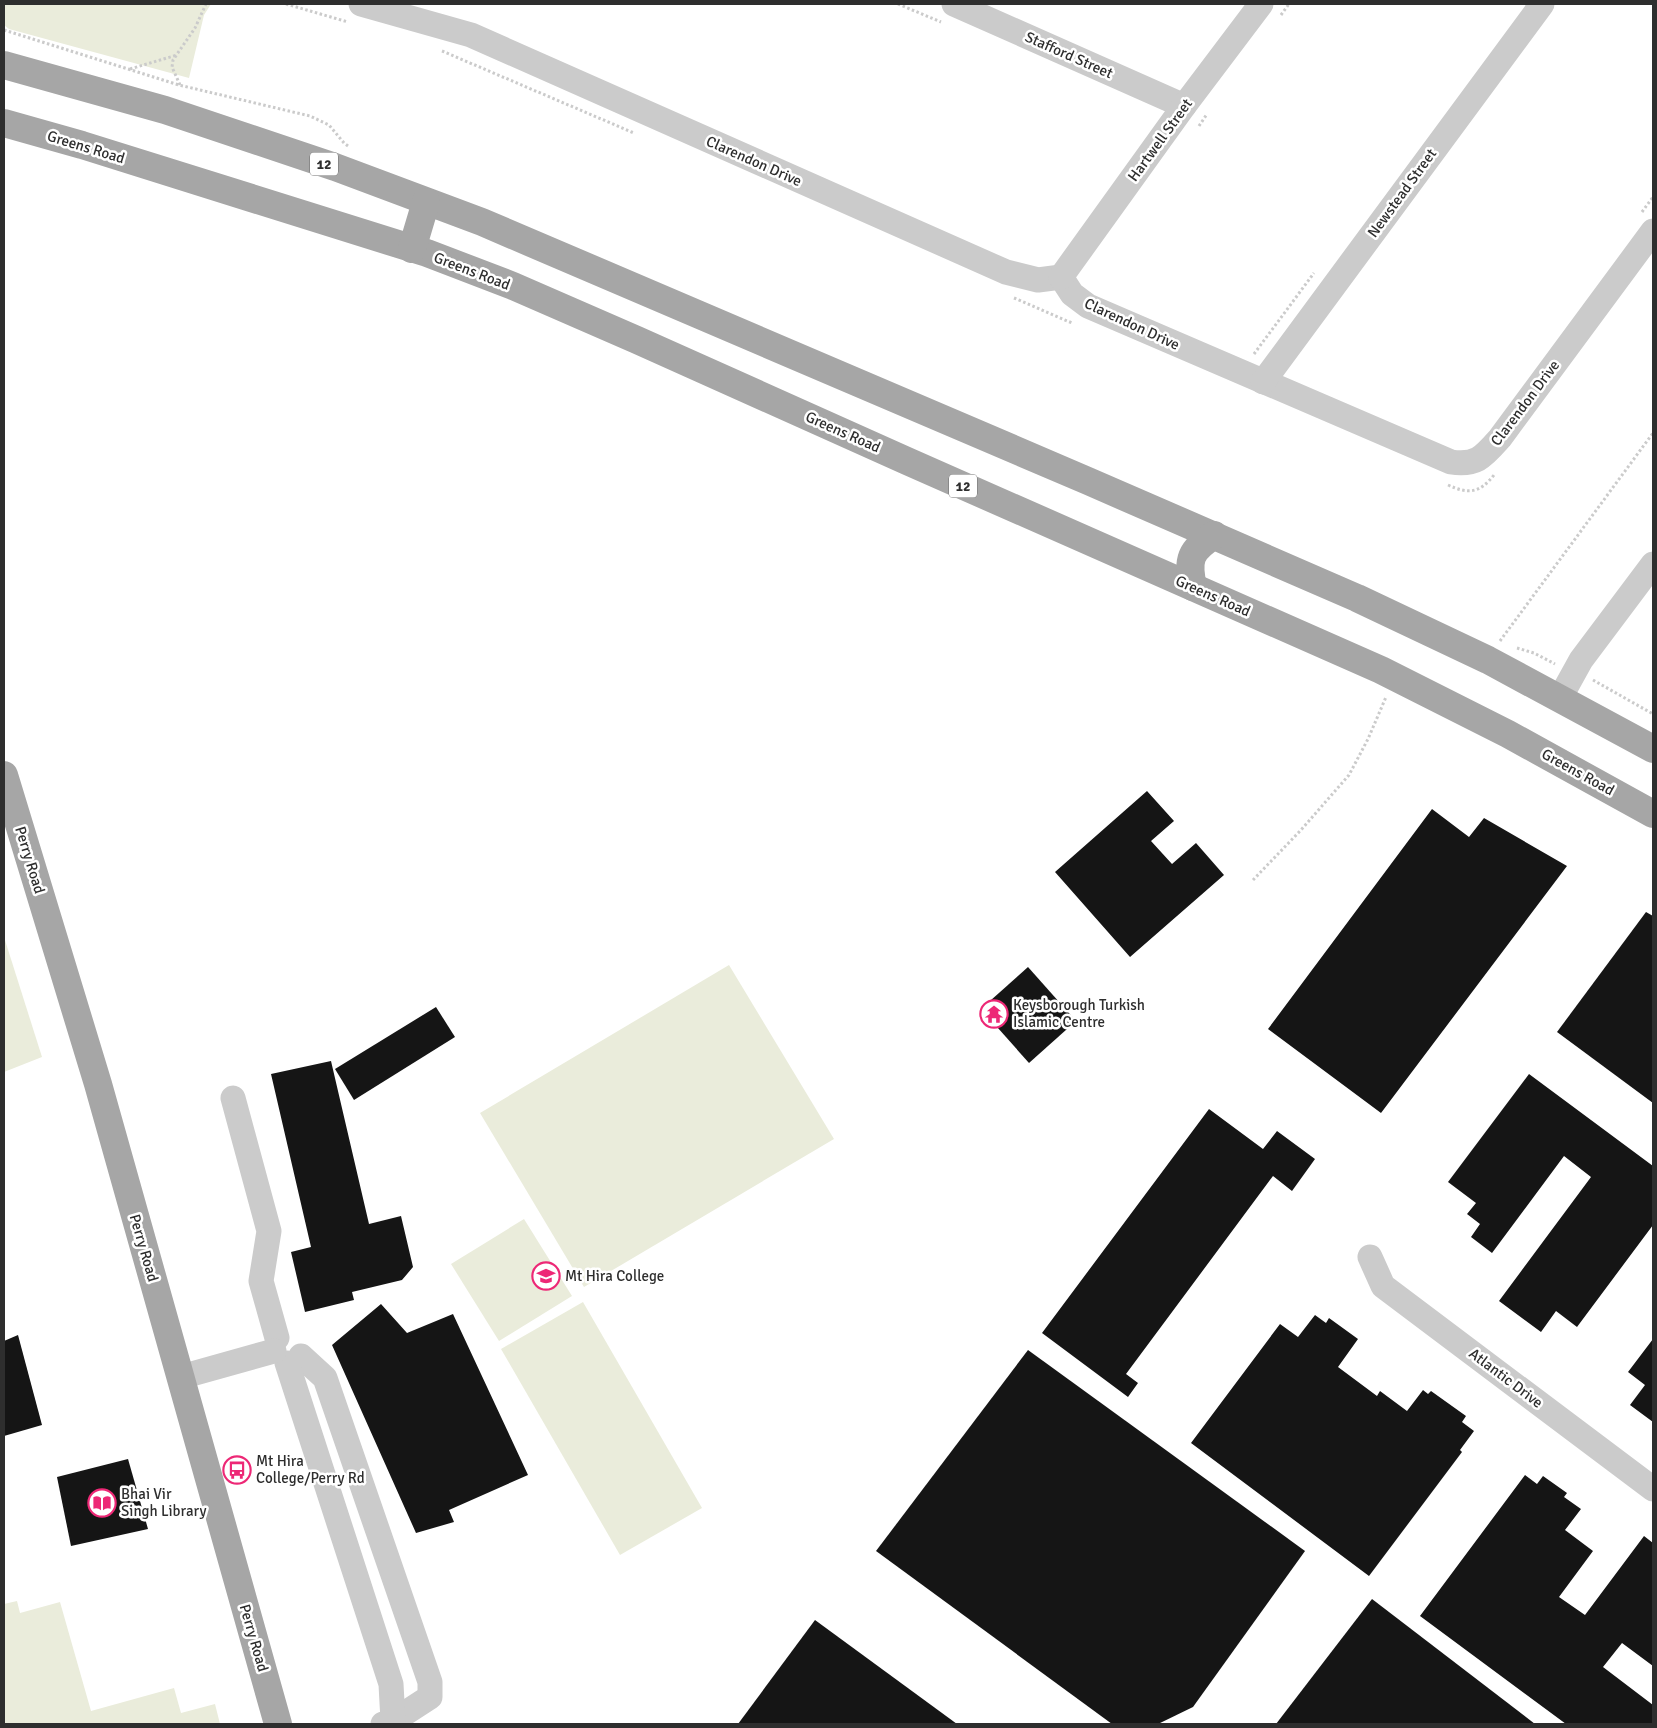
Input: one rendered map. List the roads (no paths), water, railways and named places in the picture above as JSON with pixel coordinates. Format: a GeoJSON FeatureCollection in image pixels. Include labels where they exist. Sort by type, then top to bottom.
{"type":"FeatureCollection","features":[{"type":"Feature","properties":{"kind":"main road","name":"12"},"geometry":{"type":"LineString","coordinates":[[4,65],[165,110],[335,167],[491,226],[1214,536],[1418,626],[1488,660],[1653,749]]}},
{"type":"Feature","properties":{"kind":"main road","name":"Greens Road"},"geometry":{"type":"LineString","coordinates":[[4,123],[82,145],[412,249],[513,286],[1381,670],[1508,734],[1653,814]]}},
{"type":"Feature","properties":{"kind":"main road"},"geometry":{"type":"LineString","coordinates":[[4,138],[82,145]]}},
{"type":"Feature","properties":{"kind":"main road"},"geometry":{"type":"LineString","coordinates":[[412,249],[426,202]]}},
{"type":"Feature","properties":{"kind":"main road"},"geometry":{"type":"LineString","coordinates":[[1193,587],[1190,575],[1190,562],[1193,554],[1199,545],[1214,536]]}},
{"type":"Feature","properties":{"kind":"main road","name":"Perry Road"},"geometry":{"type":"LineString","coordinates":[[4,775],[98,1084],[278,1724]]}},
{"type":"Feature","properties":{"kind":"street","name":"Clarendon Drive"},"geometry":{"type":"LineString","coordinates":[[361,4],[470,36],[1006,272],[1038,280],[1061,276],[1072,294],[1088,306],[1451,462],[1466,464],[1477,460],[1500,438],[1653,231]]}},
{"type":"Feature","properties":{"kind":"street","name":"Stafford Street"},"geometry":{"type":"LineString","coordinates":[[954,4],[1184,106]]}},
{"type":"Feature","properties":{"kind":"street","name":"Hartwell Street"},"geometry":{"type":"LineString","coordinates":[[1061,276],[1184,106],[1261,4]]}},
{"type":"Feature","properties":{"kind":"street","name":"Newstead Street"},"geometry":{"type":"LineString","coordinates":[[1263,382],[1542,4]]}},
{"type":"Feature","properties":{"kind":"street"},"geometry":{"type":"LineString","coordinates":[[1560,698],[1581,660],[1653,564]]}},
{"type":"Feature","properties":{"kind":"street"},"geometry":{"type":"LineString","coordinates":[[233,1098],[269,1230],[261,1281],[391,1684],[388,1723]]}},
{"type":"Feature","properties":{"kind":"street","name":"Atlantic Drive"},"geometry":{"type":"LineString","coordinates":[[1370,1258],[1383,1286],[1653,1489]]}},
{"type":"Feature","properties":{"kind":"street"},"geometry":{"type":"LineString","coordinates":[[181,1377],[285,1352],[325,1378],[430,1682],[430,1697],[388,1723]]}},
{"type":"Feature","properties":{"kind":"place","name":"Keysborough Turkish Islamic Centre"},"geometry":{"type":"Point","coordinates":[994,1014]}},
{"type":"Feature","properties":{"kind":"place","name":"Mt Hira College"},"geometry":{"type":"Point","coordinates":[546,1276]}},
{"type":"Feature","properties":{"kind":"place","name":"Mt Hira College/Perry Rd"},"geometry":{"type":"Point","coordinates":[237,1470]}},
{"type":"Feature","properties":{"kind":"place","name":"Bhai Vir Singh Library"},"geometry":{"type":"Point","coordinates":[102,1503]}}]}
